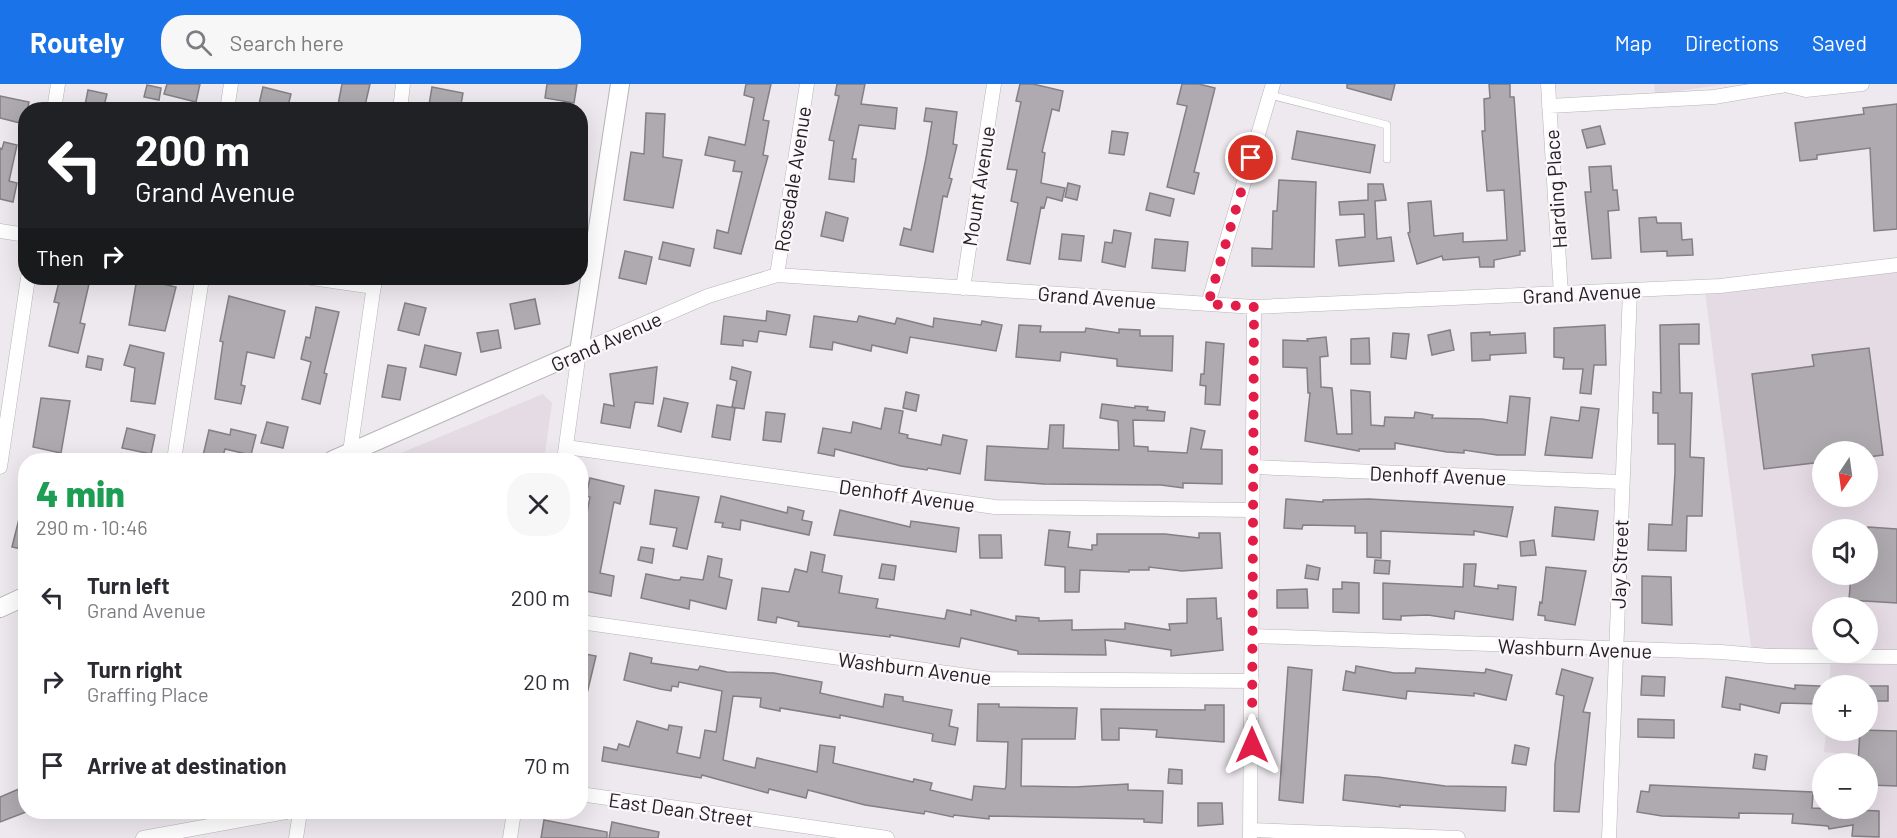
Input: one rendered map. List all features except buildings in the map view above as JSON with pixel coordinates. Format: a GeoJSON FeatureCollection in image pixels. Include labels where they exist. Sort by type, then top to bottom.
{"type":"FeatureCollection","features":[{"type":"Feature","properties":{"kind":"street"},"geometry":{"type":"LineString","coordinates":[[55,102],[58,84]]}},
{"type":"Feature","properties":{"kind":"street"},"geometry":{"type":"LineString","coordinates":[[228,102],[231,84]]}},
{"type":"Feature","properties":{"kind":"street"},"geometry":{"type":"LineString","coordinates":[[401,102],[403,84]]}},
{"type":"Feature","properties":{"kind":"street"},"geometry":{"type":"LineString","coordinates":[[565,453],[620,84]]}},
{"type":"Feature","properties":{"kind":"street","name":"Rosedale Avenue"},"geometry":{"type":"LineString","coordinates":[[777,275],[807,84]]}},
{"type":"Feature","properties":{"kind":"street","name":"Mount Avenue"},"geometry":{"type":"LineString","coordinates":[[963,288],[994,84]]}},
{"type":"Feature","properties":{"kind":"street","name":"Harding Place"},"geometry":{"type":"LineString","coordinates":[[1548,84],[1561,294]]}},
{"type":"Feature","properties":{"kind":"street"},"geometry":{"type":"LineString","coordinates":[[1549,105],[1714,97],[1790,85],[1806,90],[1862,84]]}},
{"type":"Feature","properties":{"kind":"street"},"geometry":{"type":"LineString","coordinates":[[1208,304],[1271,89]]}},
{"type":"Feature","properties":{"kind":"street"},"geometry":{"type":"LineString","coordinates":[[0,231],[18,234]]}},
{"type":"Feature","properties":{"kind":"street","name":"Grand Avenue"},"geometry":{"type":"LineString","coordinates":[[355,453],[708,296],[777,275],[1254,307],[1720,286],[1897,265]]}},
{"type":"Feature","properties":{"kind":"street"},"geometry":{"type":"LineString","coordinates":[[0,467],[27,285]]}},
{"type":"Feature","properties":{"kind":"street"},"geometry":{"type":"LineString","coordinates":[[175,453],[201,285]]}},
{"type":"Feature","properties":{"kind":"street"},"geometry":{"type":"LineString","coordinates":[[345,453],[373,285]]}},
{"type":"Feature","properties":{"kind":"street","name":"Jay Street"},"geometry":{"type":"LineString","coordinates":[[1609,838],[1630,291]]}},
{"type":"Feature","properties":{"kind":"street"},"geometry":{"type":"LineString","coordinates":[[1254,307],[1254,467],[1251,510],[1253,636],[1251,834],[1458,838]]}},
{"type":"Feature","properties":{"kind":"street","name":"Denhoff Avenue"},"geometry":{"type":"LineString","coordinates":[[588,457],[995,507],[1251,510]]}},
{"type":"Feature","properties":{"kind":"street","name":"Denhoff Avenue"},"geometry":{"type":"LineString","coordinates":[[1254,467],[1622,482]]}},
{"type":"Feature","properties":{"kind":"street"},"geometry":{"type":"LineString","coordinates":[[0,608],[18,600]]}},
{"type":"Feature","properties":{"kind":"street","name":"Washburn Avenue"},"geometry":{"type":"LineString","coordinates":[[588,623],[990,679],[1252,681]]}},
{"type":"Feature","properties":{"kind":"street","name":"Washburn Avenue"},"geometry":{"type":"LineString","coordinates":[[1253,636],[1768,656],[1897,657]]}},
{"type":"Feature","properties":{"kind":"street","name":"East Dean Street"},"geometry":{"type":"LineString","coordinates":[[588,795],[887,838]]}},
{"type":"Feature","properties":{"kind":"street"},"geometry":{"type":"LineString","coordinates":[[143,838],[248,819]]}},
{"type":"Feature","properties":{"kind":"street"},"geometry":{"type":"LineString","coordinates":[[296,838],[299,819]]}},
{"type":"Feature","properties":{"kind":"street"},"geometry":{"type":"LineString","coordinates":[[510,838],[513,819]]}},
{"type":"Feature","properties":{"kind":"lane"},"geometry":{"type":"LineString","coordinates":[[1271,89],[1387,125],[1387,159]]}},
{"type":"Feature","properties":{"kind":"shaded area"},"geometry":{"type":"Polygon","coordinates":[[[1654,84],[1728,84],[1655,94],[1654,84]]]}},
{"type":"Feature","properties":{"kind":"shaded area"},"geometry":{"type":"Polygon","coordinates":[[[1897,263],[1897,838],[1852,838],[1852,819],[1878,819],[1878,753],[1824,752],[1825,741],[1878,741],[1878,675],[1830,675],[1831,663],[1878,663],[1878,597],[1812,597],[1812,656],[1752,655],[1704,284],[1897,263]]]}},
{"type":"Feature","properties":{"kind":"shaded area"},"geometry":{"type":"Polygon","coordinates":[[[543,394],[552,403],[545,453],[401,453],[543,394]]]}},
{"type":"Feature","properties":{"kind":"route"},"geometry":{"type":"LineString","coordinates":[[1251,158],[1208,304],[1254,307],[1254,467],[1251,510],[1252,745]]}}]}
